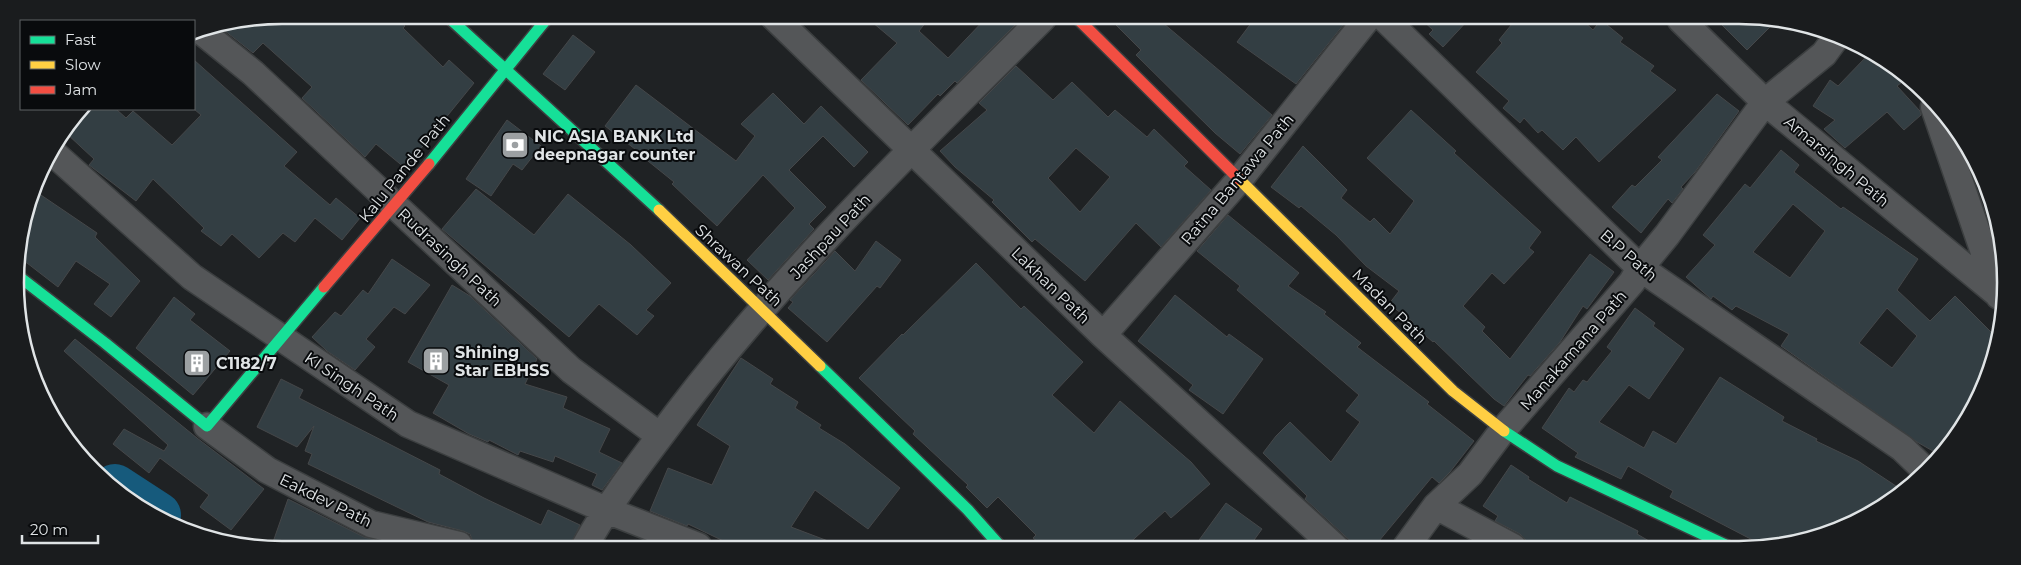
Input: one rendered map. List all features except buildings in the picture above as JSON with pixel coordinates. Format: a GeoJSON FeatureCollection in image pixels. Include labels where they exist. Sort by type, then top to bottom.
{"type":"FeatureCollection","features":[{"type":"Feature","properties":{"kind":"street","name":"Shrawan Path"},"geometry":{"type":"LineString","coordinates":[[456,24],[506,68],[762,308],[968,510],[996,541]]}},
{"type":"Feature","properties":{"kind":"street","name":"Kalu Pande Path"},"geometry":{"type":"LineString","coordinates":[[280,338],[394,206],[542,24]]}},
{"type":"Feature","properties":{"kind":"street","name":"Lakhan Path"},"geometry":{"type":"LineString","coordinates":[[781,24],[1103,335],[1328,541]]}},
{"type":"Feature","properties":{"kind":"street","name":"Jashpau Path"},"geometry":{"type":"LineString","coordinates":[[588,541],[606,510],[660,436],[714,365],[762,308],[912,150],[1037,24]]}},
{"type":"Feature","properties":{"kind":"street","name":"Madan Path"},"geometry":{"type":"LineString","coordinates":[[1083,24],[1452,392],[1503,430],[1557,466],[1717,541]]}},
{"type":"Feature","properties":{"kind":"street","name":"Ratna Bantawa Path"},"geometry":{"type":"LineString","coordinates":[[1103,335],[1240,179],[1363,24]]}},
{"type":"Feature","properties":{"kind":"street","name":"B.P Path"},"geometry":{"type":"LineString","coordinates":[[1390,24],[1640,268],[1902,448],[1920,466]]}},
{"type":"Feature","properties":{"kind":"street","name":"Amarsingh Path"},"geometry":{"type":"LineString","coordinates":[[1685,24],[1765,102],[1997,295]]}},
{"type":"Feature","properties":{"kind":"street","name":"Rudrasingh Path"},"geometry":{"type":"LineString","coordinates":[[206,35],[253,73],[572,370],[660,436]]}},
{"type":"Feature","properties":{"kind":"street","name":"Manakamana Path"},"geometry":{"type":"LineString","coordinates":[[1410,541],[1436,506],[1470,474],[1503,430],[1611,308],[1765,102],[1824,54],[1833,41]]}},
{"type":"Feature","properties":{"kind":"street"},"geometry":{"type":"LineString","coordinates":[[1938,117],[1997,288]]}},
{"type":"Feature","properties":{"kind":"street","name":"KI Singh Path"},"geometry":{"type":"LineString","coordinates":[[56,156],[192,277],[408,424],[606,510],[685,541]]}},
{"type":"Feature","properties":{"kind":"street","name":"Eakdev Path"},"geometry":{"type":"LineString","coordinates":[[24,280],[207,426],[266,470],[371,524],[443,541]]}},
{"type":"Feature","properties":{"kind":"street"},"geometry":{"type":"LineString","coordinates":[[207,426],[280,338]]}},
{"type":"Feature","properties":{"kind":"street"},"geometry":{"type":"LineString","coordinates":[[1436,506],[1502,541]]}},
{"type":"Feature","properties":{"kind":"traffic: fast"},"geometry":{"type":"LineString","coordinates":[[456,24],[659,210]]}},
{"type":"Feature","properties":{"kind":"traffic: fast"},"geometry":{"type":"LineString","coordinates":[[429,164],[543,24]]}},
{"type":"Feature","properties":{"kind":"traffic: fast"},"geometry":{"type":"LineString","coordinates":[[24,280],[207,426],[324,287]]}},
{"type":"Feature","properties":{"kind":"traffic: fast"},"geometry":{"type":"LineString","coordinates":[[820,366],[968,510],[996,541]]}},
{"type":"Feature","properties":{"kind":"traffic: fast"},"geometry":{"type":"LineString","coordinates":[[1504,431],[1557,466],[1717,541]]}},
{"type":"Feature","properties":{"kind":"traffic: slow"},"geometry":{"type":"LineString","coordinates":[[1239,179],[1453,391],[1504,431]]}},
{"type":"Feature","properties":{"kind":"traffic: slow"},"geometry":{"type":"LineString","coordinates":[[659,210],[820,366]]}},
{"type":"Feature","properties":{"kind":"traffic: jam"},"geometry":{"type":"LineString","coordinates":[[1083,24],[1239,179]]}},
{"type":"Feature","properties":{"kind":"traffic: jam"},"geometry":{"type":"LineString","coordinates":[[324,287],[429,164]]}},
{"type":"Feature","properties":{"kind":"place","name":"NIC ASIA BANK Ltd deepnagar counter"},"geometry":{"type":"Point","coordinates":[515,145]}},
{"type":"Feature","properties":{"kind":"place","name":"Shining Star EBHSS"},"geometry":{"type":"Point","coordinates":[436,361]}},
{"type":"Feature","properties":{"kind":"place","name":"C1182/7"},"geometry":{"type":"Point","coordinates":[197,363]}}]}
